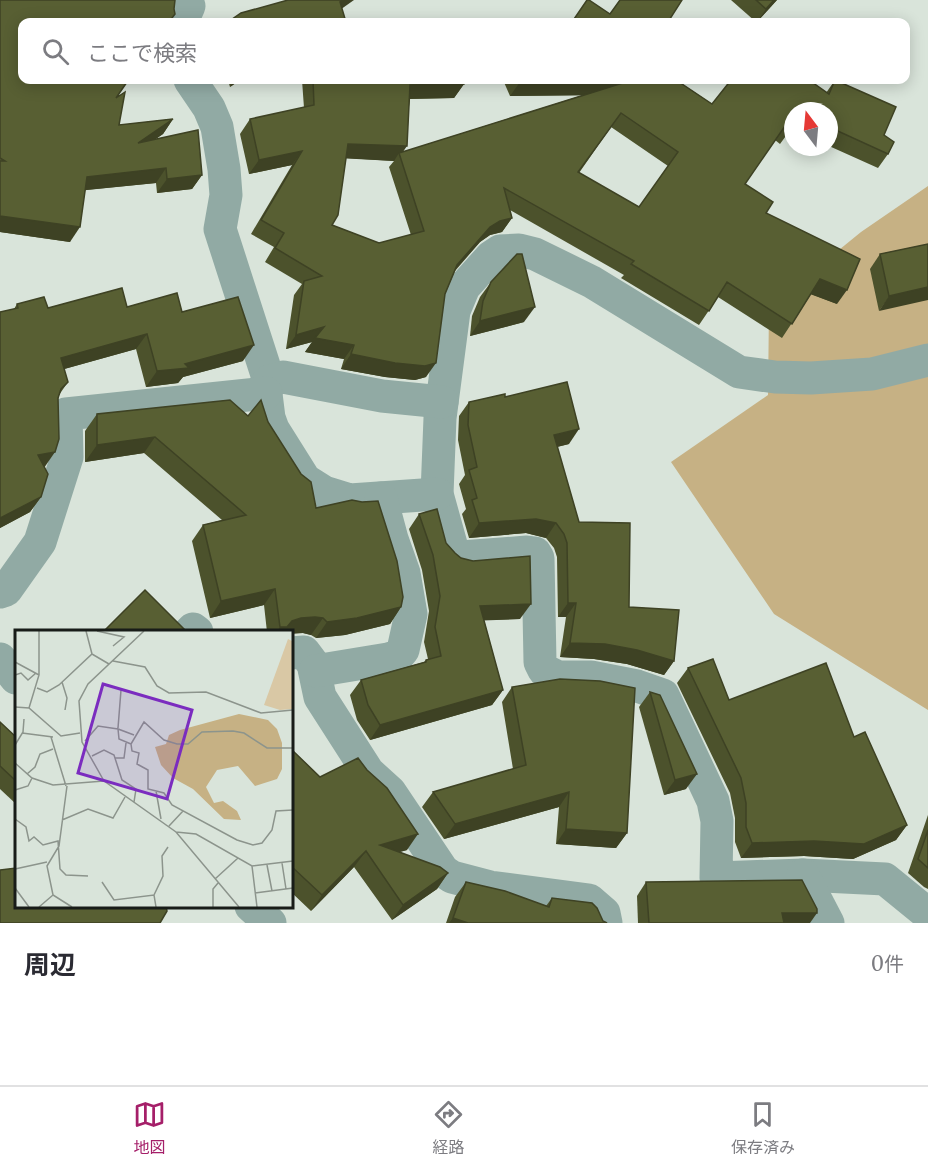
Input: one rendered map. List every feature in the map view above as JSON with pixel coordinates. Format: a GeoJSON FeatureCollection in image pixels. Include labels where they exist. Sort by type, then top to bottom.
{"type":"FeatureCollection","features":[{"type":"Feature","properties":{"kind":"street"},"geometry":{"type":"LineString","coordinates":[[193,84],[209,108],[217,128],[224,169],[225,195],[220,229],[268,387],[268,418],[273,429],[305,480],[324,492],[350,500],[437,494]]}},
{"type":"Feature","properties":{"kind":"street"},"geometry":{"type":"LineString","coordinates":[[928,360],[872,374],[811,378],[775,377],[739,372],[592,282],[535,254],[500,251],[491,257],[464,287],[454,311],[442,402],[437,494],[452,548],[461,557],[535,553],[538,558],[540,662],[544,670],[558,677],[591,677],[638,686],[663,695],[713,801],[717,821],[716,878],[802,876],[885,879],[928,914]]}},
{"type":"Feature","properties":{"kind":"street"},"geometry":{"type":"LineString","coordinates":[[0,592],[6,590],[40,542],[67,457],[66,414],[268,387],[283,377],[382,396],[442,402]]}},
{"type":"Feature","properties":{"kind":"street"},"geometry":{"type":"LineString","coordinates":[[381,498],[404,573],[411,614],[403,650],[398,656],[388,659],[303,662],[320,697],[368,772],[390,792],[443,871],[452,877],[490,887],[589,900],[604,913],[606,923]]}},
{"type":"Feature","properties":{"kind":"street"},"geometry":{"type":"LineString","coordinates":[[0,659],[15,677]]}},
{"type":"Feature","properties":{"kind":"street"},"geometry":{"type":"LineString","coordinates":[[802,876],[828,923]]}},
{"type":"Feature","properties":{"kind":"street"},"geometry":{"type":"LineString","coordinates":[[253,908],[270,923]]}},
{"type":"Feature","properties":{"kind":"shaded area"},"geometry":{"type":"Polygon","coordinates":[[[928,186],[928,710],[774,614],[671,462],[768,395],[769,307],[861,232],[928,186]]]}},
{"type":"Feature","properties":{"kind":"building"},"geometry":{"type":"Polygon","coordinates":[[[0,0],[175,0],[175,14],[172,18],[18,18],[18,84],[125,84],[116,98],[125,92],[119,125],[173,119],[138,143],[198,130],[202,175],[167,179],[166,168],[87,177],[80,227],[0,216],[0,161],[5,161],[0,158],[0,0]]]}},
{"type":"Feature","properties":{"kind":"building"},"geometry":{"type":"Polygon","coordinates":[[[288,0],[344,0],[340,2],[345,18],[234,18],[241,13],[288,0]]]}},
{"type":"Feature","properties":{"kind":"building"},"geometry":{"type":"Polygon","coordinates":[[[587,0],[610,14],[620,0],[682,0],[671,18],[575,18],[587,0]]]}},
{"type":"Feature","properties":{"kind":"building"},"geometry":{"type":"Polygon","coordinates":[[[756,0],[774,0],[766,9],[756,0]]]}},
{"type":"Feature","properties":{"kind":"building"},"geometry":{"type":"Polygon","coordinates":[[[313,84],[464,84],[410,85],[407,146],[348,144],[338,215],[332,225],[379,243],[424,231],[399,153],[619,84],[682,84],[712,104],[728,84],[815,84],[829,94],[833,84],[844,84],[896,107],[884,135],[894,142],[888,154],[838,131],[838,102],[784,102],[784,127],[745,184],[773,202],[766,213],[860,259],[847,290],[820,279],[792,324],[727,282],[709,311],[631,264],[634,261],[504,188],[512,218],[490,227],[457,265],[445,294],[436,363],[425,366],[395,363],[351,354],[354,345],[315,338],[324,327],[296,335],[304,281],[322,276],[275,248],[284,233],[261,220],[302,151],[259,160],[250,119],[314,105],[313,84]],[[621,113],[578,172],[639,207],[678,152],[621,113]]]}},
{"type":"Feature","properties":{"kind":"building"},"geometry":{"type":"Polygon","coordinates":[[[928,244],[928,287],[889,296],[880,254],[928,244]]]}},
{"type":"Feature","properties":{"kind":"building"},"geometry":{"type":"Polygon","coordinates":[[[517,254],[522,254],[535,307],[480,321],[483,301],[491,282],[517,254]]]}},
{"type":"Feature","properties":{"kind":"building"},"geometry":{"type":"Polygon","coordinates":[[[122,288],[127,307],[177,293],[182,312],[238,297],[254,345],[185,364],[189,368],[157,371],[147,334],[61,358],[68,382],[61,389],[58,398],[59,439],[55,452],[38,455],[48,474],[41,497],[0,518],[0,312],[18,308],[17,304],[44,297],[48,308],[122,288]]]}},
{"type":"Feature","properties":{"kind":"building"},"geometry":{"type":"Polygon","coordinates":[[[567,382],[579,429],[554,435],[579,522],[630,523],[629,607],[679,610],[674,661],[637,650],[605,644],[570,643],[576,603],[568,603],[567,543],[556,523],[536,519],[479,523],[472,500],[477,498],[469,470],[477,467],[468,425],[469,402],[505,394],[505,397],[567,382]]]}},
{"type":"Feature","properties":{"kind":"building"},"geometry":{"type":"Polygon","coordinates":[[[230,400],[248,416],[261,400],[268,422],[301,474],[311,482],[316,508],[352,500],[378,501],[397,561],[403,597],[401,607],[357,618],[327,622],[323,618],[301,618],[292,621],[287,627],[280,627],[275,589],[221,601],[203,525],[246,515],[155,437],[97,445],[97,414],[230,400]]]}},
{"type":"Feature","properties":{"kind":"building"},"geometry":{"type":"Polygon","coordinates":[[[437,509],[446,543],[461,558],[473,561],[530,556],[531,604],[480,606],[503,690],[380,725],[368,705],[361,680],[441,656],[435,627],[440,596],[433,555],[419,514],[437,509]]]}},
{"type":"Feature","properties":{"kind":"building"},"geometry":{"type":"Polygon","coordinates":[[[145,590],[185,630],[105,630],[145,590]]]}},
{"type":"Feature","properties":{"kind":"building"},"geometry":{"type":"Polygon","coordinates":[[[713,659],[729,700],[826,663],[854,737],[865,732],[907,825],[864,844],[814,841],[752,843],[746,827],[746,803],[741,778],[688,668],[713,659]]]}},
{"type":"Feature","properties":{"kind":"building"},"geometry":{"type":"Polygon","coordinates":[[[560,679],[600,681],[635,688],[627,833],[566,829],[569,792],[455,824],[433,792],[526,765],[512,687],[560,679]]]}},
{"type":"Feature","properties":{"kind":"building"},"geometry":{"type":"Polygon","coordinates":[[[650,692],[660,695],[697,774],[675,780],[650,692]]]}},
{"type":"Feature","properties":{"kind":"building"},"geometry":{"type":"Polygon","coordinates":[[[0,722],[15,736],[15,780],[0,766],[0,722]]]}},
{"type":"Feature","properties":{"kind":"building"},"geometry":{"type":"Polygon","coordinates":[[[292,750],[320,777],[358,758],[367,770],[387,788],[418,834],[380,845],[440,867],[448,873],[403,905],[366,851],[322,895],[292,867],[292,750]]]}},
{"type":"Feature","properties":{"kind":"building"},"geometry":{"type":"Polygon","coordinates":[[[928,830],[928,868],[918,859],[928,830]]]}},
{"type":"Feature","properties":{"kind":"building"},"geometry":{"type":"Polygon","coordinates":[[[15,868],[15,908],[166,908],[167,911],[160,923],[0,923],[0,870],[15,868]]]}},
{"type":"Feature","properties":{"kind":"building"},"geometry":{"type":"Polygon","coordinates":[[[802,880],[817,913],[782,913],[784,923],[649,923],[646,882],[802,880]]]}},
{"type":"Feature","properties":{"kind":"building"},"geometry":{"type":"Polygon","coordinates":[[[466,882],[505,891],[549,907],[552,898],[592,903],[603,921],[607,923],[468,923],[453,918],[466,882]]]}}]}
